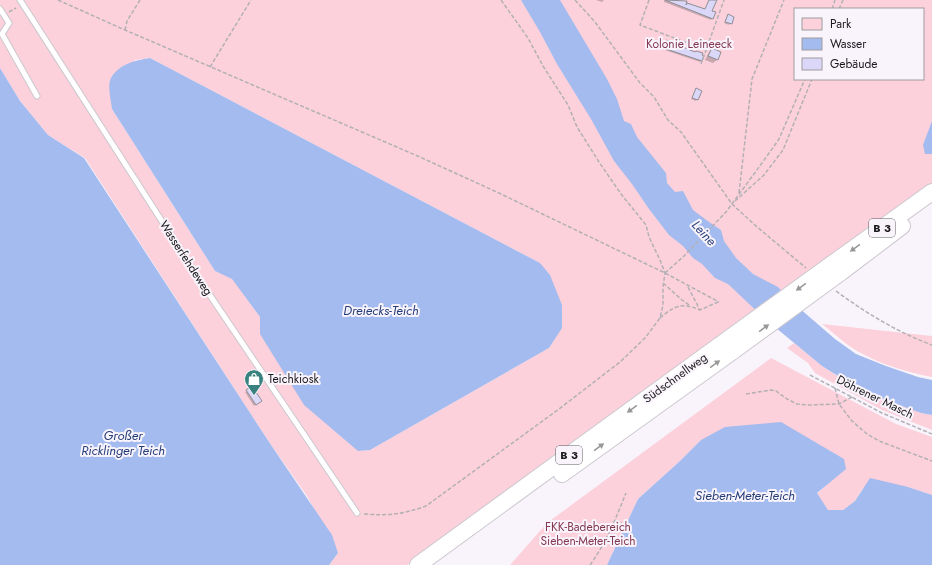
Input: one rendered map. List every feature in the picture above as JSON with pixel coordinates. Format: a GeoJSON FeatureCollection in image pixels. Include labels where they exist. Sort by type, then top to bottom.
{"type":"FeatureCollection","features":[{"type":"Feature","properties":{"kind":"highway","name":"Südschnellweg"},"geometry":{"type":"LineString","coordinates":[[436,565],[838,267],[932,192]]}},
{"type":"Feature","properties":{"kind":"highway","name":"Südschnellweg"},"geometry":{"type":"LineString","coordinates":[[838,267],[874,248],[932,203]]}},
{"type":"Feature","properties":{"kind":"highway","name":"Südschnellweg"},"geometry":{"type":"LineString","coordinates":[[418,565],[727,348]]}},
{"type":"Feature","properties":{"kind":"lane","name":"Wasserfehdeweg"},"geometry":{"type":"LineString","coordinates":[[22,2],[199,279],[358,513]]}},
{"type":"Feature","properties":{"kind":"lane"},"geometry":{"type":"LineString","coordinates":[[0,9],[9,23],[2,34],[38,96]]}},
{"type":"Feature","properties":{"kind":"path"},"geometry":{"type":"LineString","coordinates":[[58,0],[420,157],[501,194],[664,273],[719,302],[700,310],[682,300],[663,283]]}},
{"type":"Feature","properties":{"kind":"path"},"geometry":{"type":"LineString","coordinates":[[125,30],[127,21],[140,0]]}},
{"type":"Feature","properties":{"kind":"path"},"geometry":{"type":"LineString","coordinates":[[210,67],[251,0]]}},
{"type":"Feature","properties":{"kind":"path"},"geometry":{"type":"LineString","coordinates":[[501,0],[528,38],[546,72],[568,105],[577,127],[599,162],[621,194],[646,225],[649,237],[660,260],[664,273],[663,305],[660,318]]}},
{"type":"Feature","properties":{"kind":"path"},"geometry":{"type":"LineString","coordinates":[[575,0],[595,22],[640,83],[654,97],[668,120],[681,132],[732,204]]}},
{"type":"Feature","properties":{"kind":"path"},"geometry":{"type":"LineString","coordinates":[[650,0],[640,25],[706,50]]}},
{"type":"Feature","properties":{"kind":"path"},"geometry":{"type":"LineString","coordinates":[[701,64],[724,0]]}},
{"type":"Feature","properties":{"kind":"path"},"geometry":{"type":"LineString","coordinates":[[739,194],[752,79],[784,0]]}},
{"type":"Feature","properties":{"kind":"path"},"geometry":{"type":"LineString","coordinates":[[4,16],[22,2]]}},
{"type":"Feature","properties":{"kind":"path"},"geometry":{"type":"LineString","coordinates":[[664,273],[683,257],[732,204],[779,139],[805,80]]}},
{"type":"Feature","properties":{"kind":"path"},"geometry":{"type":"LineString","coordinates":[[732,204],[764,176],[783,150],[812,80]]}},
{"type":"Feature","properties":{"kind":"path"},"geometry":{"type":"LineString","coordinates":[[687,285],[700,310]]}},
{"type":"Feature","properties":{"kind":"path"},"geometry":{"type":"LineString","coordinates":[[358,513],[393,515],[410,512],[426,506],[560,409],[620,362],[645,338],[660,318],[672,309],[689,305]]}},
{"type":"Feature","properties":{"kind":"path","name":"Döhrener Masch"},"geometry":{"type":"LineString","coordinates":[[810,375],[882,413],[932,434]]}},
{"type":"Feature","properties":{"kind":"path"},"geometry":{"type":"LineString","coordinates":[[834,388],[839,404],[852,421],[867,434],[879,441],[932,461]]}},
{"type":"Feature","properties":{"kind":"path"},"geometry":{"type":"LineString","coordinates":[[746,394],[771,390],[776,391],[797,404],[808,405],[839,404],[852,397]]}},
{"type":"Feature","properties":{"kind":"path"},"geometry":{"type":"LineString","coordinates":[[590,565],[598,554],[615,521],[626,493]]}},
{"type":"Feature","properties":{"kind":"path"},"geometry":{"type":"LineString","coordinates":[[615,521],[626,525]]}},
{"type":"Feature","properties":{"kind":"green space","name":"Kolonie Leineeck"},"geometry":{"type":"Polygon","coordinates":[[[0,0],[932,0],[932,184],[407,565],[329,565],[338,553],[307,496],[269,442],[85,158],[48,135],[20,101],[0,68],[0,0]],[[150,58],[135,60],[112,109],[215,271],[232,278],[260,317],[260,334],[359,451],[370,450],[549,348],[562,327],[540,263],[150,58]]]}},
{"type":"Feature","properties":{"kind":"green space"},"geometry":{"type":"Polygon","coordinates":[[[822,324],[932,336],[932,377],[895,368],[867,356],[849,346],[822,324]]]}},
{"type":"Feature","properties":{"kind":"green space"},"geometry":{"type":"Polygon","coordinates":[[[794,343],[822,366],[872,395],[921,413],[932,415],[932,430],[882,410],[815,373],[808,363],[787,348],[794,343]]]}},
{"type":"Feature","properties":{"kind":"green space","name":"FKK-Badebereich Sieben-Meter-Teich"},"geometry":{"type":"Polygon","coordinates":[[[771,358],[896,424],[932,437],[932,495],[908,487],[863,488],[855,501],[843,510],[828,510],[817,494],[828,483],[701,440],[638,499],[607,565],[510,565],[547,523],[771,358]]]}},
{"type":"Feature","properties":{"kind":"water","name":"Leine"},"geometry":{"type":"Polygon","coordinates":[[[521,0],[560,0],[607,79],[617,99],[624,121],[631,124],[637,137],[666,173],[667,183],[675,192],[683,191],[693,210],[721,230],[724,241],[736,258],[753,274],[778,287],[791,301],[835,339],[856,354],[918,377],[932,380],[932,415],[921,413],[872,395],[822,366],[764,318],[728,284],[715,278],[702,264],[693,258],[683,246],[669,235],[614,161],[521,0]]]}},
{"type":"Feature","properties":{"kind":"water","name":"Dreiecks-Teich"},"geometry":{"type":"Polygon","coordinates":[[[150,58],[540,263],[550,275],[562,305],[562,328],[549,348],[370,450],[358,451],[304,405],[260,334],[260,317],[232,279],[215,271],[112,109],[109,85],[114,73],[123,66],[139,60],[150,58]]]}},
{"type":"Feature","properties":{"kind":"water","name":"Großer Ricklinger Teich"},"geometry":{"type":"Polygon","coordinates":[[[0,68],[20,101],[48,135],[84,158],[269,442],[332,535],[338,553],[329,565],[0,565],[0,68]]]}},
{"type":"Feature","properties":{"kind":"water"},"geometry":{"type":"Polygon","coordinates":[[[932,121],[932,154],[925,154],[923,145],[932,121]]]}},
{"type":"Feature","properties":{"kind":"water","name":"Sieben-Meter-Teich"},"geometry":{"type":"Polygon","coordinates":[[[781,422],[844,459],[846,469],[817,493],[828,510],[843,510],[855,501],[870,478],[908,487],[932,495],[932,565],[607,565],[638,499],[701,440],[725,427],[781,422]]]}},
{"type":"Feature","properties":{"kind":"building"},"geometry":{"type":"Polygon","coordinates":[[[665,0],[687,1],[686,5],[687,3],[705,9],[709,0],[717,0],[712,11],[716,12],[713,19],[665,0]]]}},
{"type":"Feature","properties":{"kind":"building"},"geometry":{"type":"Polygon","coordinates":[[[728,14],[734,17],[732,24],[725,22],[728,14]]]}},
{"type":"Feature","properties":{"kind":"building"},"geometry":{"type":"Polygon","coordinates":[[[666,40],[695,52],[703,53],[702,55],[704,56],[702,61],[663,48],[666,40]]]}},
{"type":"Feature","properties":{"kind":"building"},"geometry":{"type":"Polygon","coordinates":[[[712,48],[721,52],[718,60],[708,56],[712,48]]]}},
{"type":"Feature","properties":{"kind":"building"},"geometry":{"type":"Polygon","coordinates":[[[696,88],[702,91],[698,100],[692,98],[696,88]]]}},
{"type":"Feature","properties":{"kind":"building","name":"Teichkiosk"},"geometry":{"type":"Polygon","coordinates":[[[252,386],[262,401],[256,405],[246,390],[252,386]]]}},
{"type":"Feature","properties":{"kind":"place","name":"Teichkiosk"},"geometry":{"type":"Point","coordinates":[254,396]}}]}
